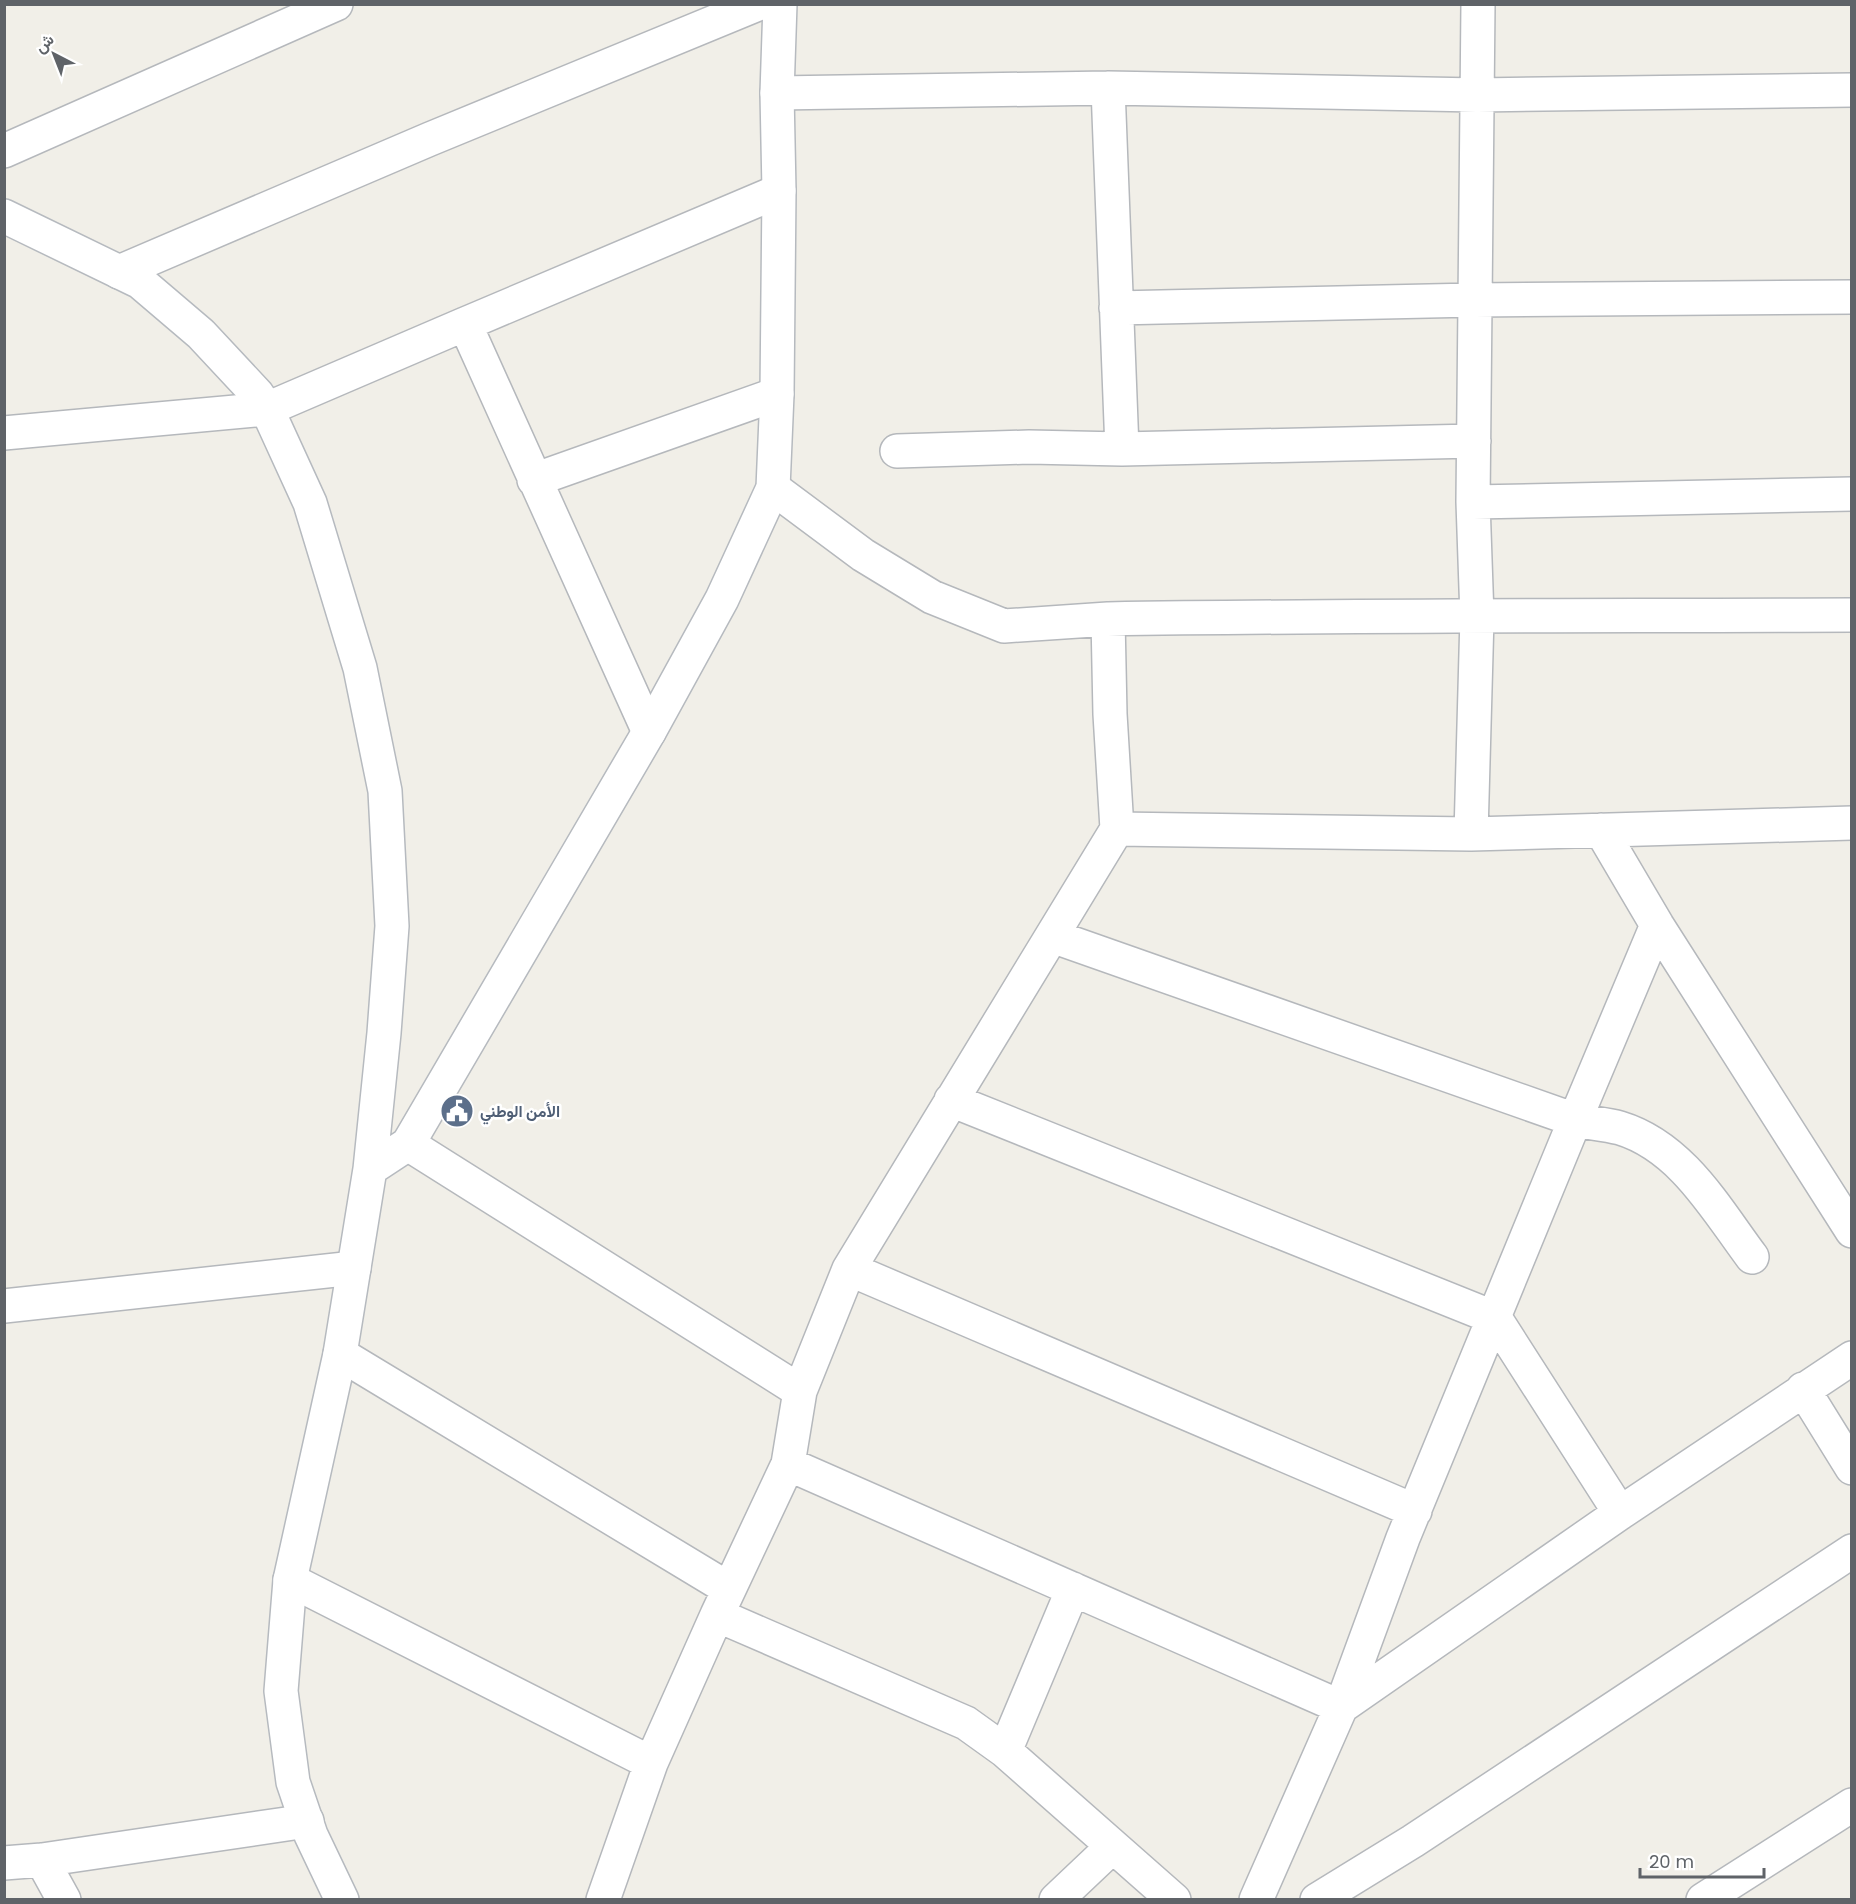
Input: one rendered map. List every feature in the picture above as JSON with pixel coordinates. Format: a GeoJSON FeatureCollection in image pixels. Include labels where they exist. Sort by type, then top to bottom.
{"type":"FeatureCollection","features":[{"type":"Feature","properties":{"kind":"street"},"geometry":{"type":"LineString","coordinates":[[4,151],[336,4]]}},
{"type":"Feature","properties":{"kind":"street"},"geometry":{"type":"LineString","coordinates":[[119,272],[429,140],[758,4]]}},
{"type":"Feature","properties":{"kind":"street"},"geometry":{"type":"LineString","coordinates":[[370,1169],[408,1144],[649,732],[722,599],[772,488],[777,393],[779,191],[777,93],[780,4]]}},
{"type":"Feature","properties":{"kind":"street"},"geometry":{"type":"LineString","coordinates":[[1471,834],[1477,617],[1473,502],[1478,4]]}},
{"type":"Feature","properties":{"kind":"street"},"geometry":{"type":"LineString","coordinates":[[777,93],[1108,88],[1477,95],[1851,90]]}},
{"type":"Feature","properties":{"kind":"street"},"geometry":{"type":"LineString","coordinates":[[1108,88],[1122,448]]}},
{"type":"Feature","properties":{"kind":"street"},"geometry":{"type":"LineString","coordinates":[[4,433],[267,409],[779,191]]}},
{"type":"Feature","properties":{"kind":"street"},"geometry":{"type":"LineString","coordinates":[[4,216],[140,282],[201,334],[257,394],[267,409],[310,503],[360,668],[385,790],[392,926],[370,1169],[340,1354],[290,1580],[281,1690],[293,1782],[307,1821],[342,1899]]}},
{"type":"Feature","properties":{"kind":"street"},"geometry":{"type":"LineString","coordinates":[[1116,308],[1474,300],[1851,297]]}},
{"type":"Feature","properties":{"kind":"street"},"geometry":{"type":"LineString","coordinates":[[465,324],[649,732]]}},
{"type":"Feature","properties":{"kind":"street"},"geometry":{"type":"LineString","coordinates":[[534,480],[777,393]]}},
{"type":"Feature","properties":{"kind":"street"},"geometry":{"type":"LineString","coordinates":[[897,451],[1474,441]]}},
{"type":"Feature","properties":{"kind":"street"},"geometry":{"type":"LineString","coordinates":[[772,488],[862,555],[932,597],[1004,626],[1108,619],[1305,616],[1851,615]]}},
{"type":"Feature","properties":{"kind":"street"},"geometry":{"type":"LineString","coordinates":[[1473,502],[1851,494]]}},
{"type":"Feature","properties":{"kind":"street"},"geometry":{"type":"LineString","coordinates":[[603,1899],[651,1762],[788,1464],[800,1391],[849,1269],[1117,829],[1110,714],[1108,619]]}},
{"type":"Feature","properties":{"kind":"street"},"geometry":{"type":"LineString","coordinates":[[1117,829],[1471,834],[1851,823]]}},
{"type":"Feature","properties":{"kind":"street"},"geometry":{"type":"LineString","coordinates":[[1601,830],[1657,925],[1851,1231]]}},
{"type":"Feature","properties":{"kind":"street"},"geometry":{"type":"LineString","coordinates":[[1256,1899],[1341,1707],[1415,1511],[1657,925]]}},
{"type":"Feature","properties":{"kind":"street"},"geometry":{"type":"LineString","coordinates":[[1052,936],[1575,1120],[1620,1128],[1652,1142],[1671,1155],[1692,1177],[1752,1257]]}},
{"type":"Feature","properties":{"kind":"street"},"geometry":{"type":"LineString","coordinates":[[951,1100],[1495,1318],[1620,1513]]}},
{"type":"Feature","properties":{"kind":"street"},"geometry":{"type":"LineString","coordinates":[[408,1144],[800,1391]]}},
{"type":"Feature","properties":{"kind":"street"},"geometry":{"type":"LineString","coordinates":[[4,1306],[354,1268]]}},
{"type":"Feature","properties":{"kind":"street"},"geometry":{"type":"LineString","coordinates":[[849,1269],[1415,1511]]}},
{"type":"Feature","properties":{"kind":"street"},"geometry":{"type":"LineString","coordinates":[[340,1354],[723,1602],[966,1723],[1005,1750],[1112,1847],[1174,1899]]}},
{"type":"Feature","properties":{"kind":"street"},"geometry":{"type":"LineString","coordinates":[[1341,1707],[1620,1513],[1851,1358]]}},
{"type":"Feature","properties":{"kind":"street"},"geometry":{"type":"LineString","coordinates":[[1803,1389],[1851,1468]]}},
{"type":"Feature","properties":{"kind":"street"},"geometry":{"type":"LineString","coordinates":[[788,1464],[1341,1707]]}},
{"type":"Feature","properties":{"kind":"street"},"geometry":{"type":"LineString","coordinates":[[1317,1899],[1413,1841],[1851,1551]]}},
{"type":"Feature","properties":{"kind":"street"},"geometry":{"type":"LineString","coordinates":[[290,1580],[651,1762]]}},
{"type":"Feature","properties":{"kind":"street"},"geometry":{"type":"LineString","coordinates":[[1005,1750],[1073,1589]]}},
{"type":"Feature","properties":{"kind":"street"},"geometry":{"type":"LineString","coordinates":[[1703,1899],[1851,1805]]}},
{"type":"Feature","properties":{"kind":"street"},"geometry":{"type":"LineString","coordinates":[[4,1863],[42,1860],[307,1821]]}},
{"type":"Feature","properties":{"kind":"street"},"geometry":{"type":"LineString","coordinates":[[1056,1899],[1112,1847]]}},
{"type":"Feature","properties":{"kind":"street"},"geometry":{"type":"LineString","coordinates":[[42,1860],[64,1899]]}},
{"type":"Feature","properties":{"kind":"place","name":"الأمن الوطني"},"geometry":{"type":"Point","coordinates":[457,1111]}}]}
